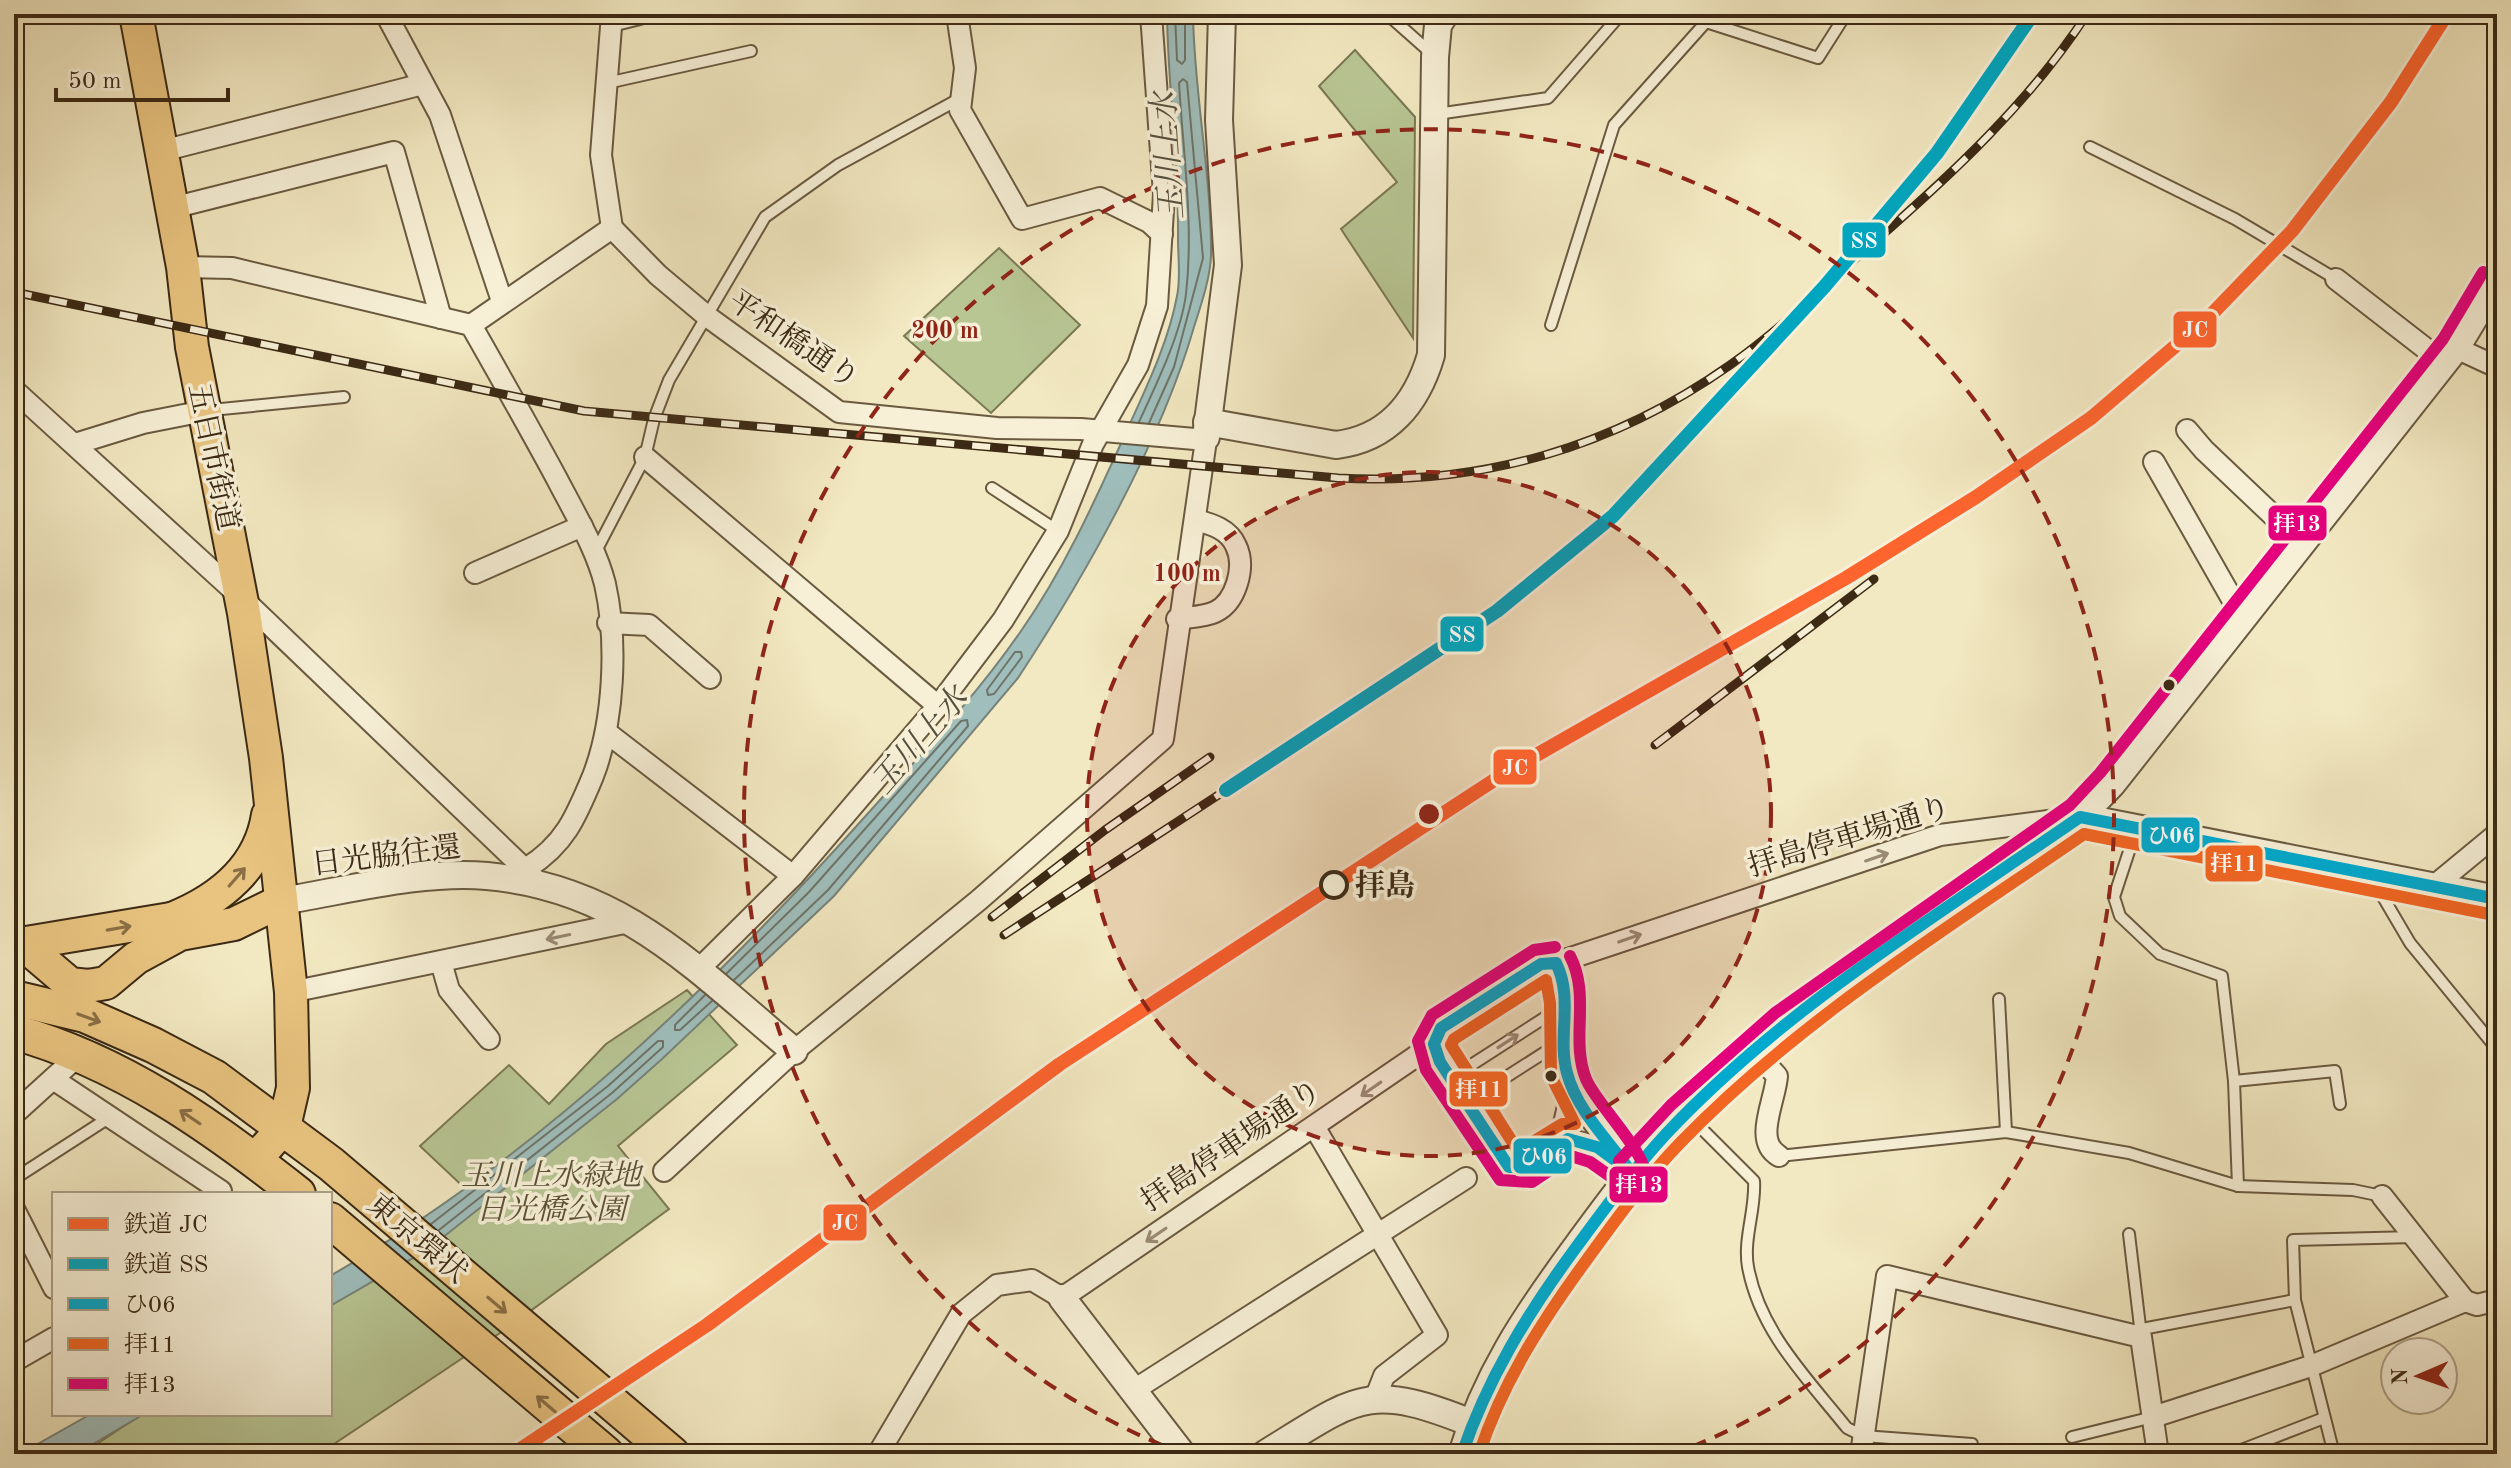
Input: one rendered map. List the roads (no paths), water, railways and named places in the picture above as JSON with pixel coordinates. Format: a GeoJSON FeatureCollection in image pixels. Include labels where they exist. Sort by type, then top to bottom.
{"type":"FeatureCollection","features":[{"type":"Feature","properties":{"kind":"highway","name":"東京環状"},"geometry":{"type":"LineString","coordinates":[[14,998],[85,1015],[153,1045],[214,1077],[331,1164],[669,1451]]}},
{"type":"Feature","properties":{"kind":"highway"},"geometry":{"type":"LineString","coordinates":[[14,1032],[134,1079],[255,1160],[295,1192]]}},
{"type":"Feature","properties":{"kind":"highway","name":"東京環状"},"geometry":{"type":"LineString","coordinates":[[332,1222],[606,1454]]}},
{"type":"Feature","properties":{"kind":"main road","name":"五日市街道"},"geometry":{"type":"LineString","coordinates":[[136,14],[183,267],[204,411],[242,598],[291,992],[293,1088],[284,1127],[255,1160]]}},
{"type":"Feature","properties":{"kind":"main road"},"geometry":{"type":"LineString","coordinates":[[172,919],[210,902],[242,873],[266,833],[270,804]]}},
{"type":"Feature","properties":{"kind":"main road"},"geometry":{"type":"LineString","coordinates":[[17,942],[281,901]]}},
{"type":"Feature","properties":{"kind":"main road"},"geometry":{"type":"LineString","coordinates":[[17,942],[70,984],[88,986],[106,983],[136,958],[180,934],[234,924],[281,901]]}},
{"type":"Feature","properties":{"kind":"street"},"geometry":{"type":"LineString","coordinates":[[386,14],[440,115],[502,301]]}},
{"type":"Feature","properties":{"kind":"street"},"geometry":{"type":"LineString","coordinates":[[471,325],[612,228],[601,155],[612,17],[639,14]]}},
{"type":"Feature","properties":{"kind":"street"},"geometry":{"type":"LineString","coordinates":[[957,14],[965,68],[960,110],[1022,219],[1100,198],[1149,222],[1162,234]]}},
{"type":"Feature","properties":{"kind":"street"},"geometry":{"type":"LineString","coordinates":[[706,974],[938,706],[1003,620],[1058,531],[1110,432],[1152,330],[1162,234],[1164,194],[1151,14]]}},
{"type":"Feature","properties":{"kind":"street"},"geometry":{"type":"LineString","coordinates":[[664,1171],[794,1051],[979,900],[1163,739],[1177,619],[1196,520],[1228,265],[1219,120],[1222,14]]}},
{"type":"Feature","properties":{"kind":"street"},"geometry":{"type":"LineString","coordinates":[[1206,431],[1336,445],[1355,443],[1388,426],[1421,389],[1431,355],[1437,114],[1435,57],[1438,25],[1445,14]]}},
{"type":"Feature","properties":{"kind":"street"},"geometry":{"type":"LineString","coordinates":[[162,151],[423,84]]}},
{"type":"Feature","properties":{"kind":"street"},"geometry":{"type":"LineString","coordinates":[[172,208],[394,152],[441,318]]}},
{"type":"Feature","properties":{"kind":"street","name":"平和橋通り"},"geometry":{"type":"LineString","coordinates":[[612,228],[658,275],[708,317],[839,412],[997,428],[1174,438],[1206,431]]}},
{"type":"Feature","properties":{"kind":"street"},"geometry":{"type":"LineString","coordinates":[[14,390],[242,598],[533,877],[576,817],[606,732],[611,706],[605,584],[582,526],[471,325],[232,268],[183,267]]}},
{"type":"Feature","properties":{"kind":"street"},"geometry":{"type":"LineString","coordinates":[[2336,279],[2430,352],[2456,348],[2497,367]]}},
{"type":"Feature","properties":{"kind":"street"},"geometry":{"type":"LineString","coordinates":[[1462,1454],[1471,1423],[1512,1337],[1631,1172],[1682,1117],[1784,1026],[2080,817],[2112,784],[2244,620],[2456,348],[2497,280]]}},
{"type":"Feature","properties":{"kind":"street"},"geometry":{"type":"LineString","coordinates":[[75,444],[143,423],[204,411]]}},
{"type":"Feature","properties":{"kind":"street"},"geometry":{"type":"LineString","coordinates":[[2187,430],[2303,544]]}},
{"type":"Feature","properties":{"kind":"street"},"geometry":{"type":"LineString","coordinates":[[645,457],[938,706]]}},
{"type":"Feature","properties":{"kind":"street"},"geometry":{"type":"LineString","coordinates":[[2154,462],[2244,620]]}},
{"type":"Feature","properties":{"kind":"street"},"geometry":{"type":"LineString","coordinates":[[1177,619],[1214,612],[1229,602],[1240,574],[1236,545],[1218,526],[1196,520]]}},
{"type":"Feature","properties":{"kind":"street"},"geometry":{"type":"LineString","coordinates":[[475,573],[582,526]]}},
{"type":"Feature","properties":{"kind":"street"},"geometry":{"type":"LineString","coordinates":[[608,623],[649,625],[710,678]]}},
{"type":"Feature","properties":{"kind":"street"},"geometry":{"type":"LineString","coordinates":[[606,732],[793,876]]}},
{"type":"Feature","properties":{"kind":"street","name":"拝島停車場通り"},"geometry":{"type":"LineString","coordinates":[[1062,1298],[1315,1128],[1434,1044],[1441,1028],[1541,964],[1556,963],[1940,835],[2080,817],[2497,899]]}},
{"type":"Feature","properties":{"kind":"street"},"geometry":{"type":"LineString","coordinates":[[2434,886],[2497,834]]}},
{"type":"Feature","properties":{"kind":"street","name":"日光脇往還"},"geometry":{"type":"LineString","coordinates":[[281,901],[423,879],[533,877],[634,921],[706,974],[794,1051]]}},
{"type":"Feature","properties":{"kind":"street"},"geometry":{"type":"LineString","coordinates":[[291,992],[634,921]]}},
{"type":"Feature","properties":{"kind":"street"},"geometry":{"type":"LineString","coordinates":[[441,962],[449,990],[489,1039]]}},
{"type":"Feature","properties":{"kind":"street"},"geometry":{"type":"LineString","coordinates":[[1556,963],[1566,979],[1566,1070],[1572,1089],[1631,1172]]}},
{"type":"Feature","properties":{"kind":"street"},"geometry":{"type":"LineString","coordinates":[[1434,1044],[1451,1078],[1509,1167],[1527,1167],[1568,1139],[1584,1142],[1631,1172]]}},
{"type":"Feature","properties":{"kind":"street"},"geometry":{"type":"LineString","coordinates":[[1754,1051],[1777,1076],[1764,1138],[1768,1149],[1779,1156]]}},
{"type":"Feature","properties":{"kind":"street"},"geometry":{"type":"LineString","coordinates":[[14,1114],[79,1055]]}},
{"type":"Feature","properties":{"kind":"street"},"geometry":{"type":"LineString","coordinates":[[53,1079],[112,1116],[219,1192]]}},
{"type":"Feature","properties":{"kind":"street"},"geometry":{"type":"LineString","coordinates":[[1552,1149],[1563,1128],[1572,1089]]}},
{"type":"Feature","properties":{"kind":"street"},"geometry":{"type":"LineString","coordinates":[[1315,1128],[1437,1335],[1384,1376],[1375,1399]]}},
{"type":"Feature","properties":{"kind":"street"},"geometry":{"type":"LineString","coordinates":[[1134,1390],[1466,1178]]}},
{"type":"Feature","properties":{"kind":"street"},"geometry":{"type":"LineString","coordinates":[[2382,1196],[2465,1301],[2477,1305],[2497,1300]]}},
{"type":"Feature","properties":{"kind":"street"},"geometry":{"type":"LineString","coordinates":[[14,1209],[52,1284]]}},
{"type":"Feature","properties":{"kind":"street"},"geometry":{"type":"LineString","coordinates":[[1862,1445],[1887,1276],[2142,1333],[2158,1454]]}},
{"type":"Feature","properties":{"kind":"street"},"geometry":{"type":"LineString","coordinates":[[878,1454],[961,1314],[997,1285],[1032,1280],[1062,1298],[1182,1454]]}},
{"type":"Feature","properties":{"kind":"street"},"geometry":{"type":"LineString","coordinates":[[2153,1417],[2311,1366],[2465,1301]]}},
{"type":"Feature","properties":{"kind":"street"},"geometry":{"type":"LineString","coordinates":[[14,1361],[52,1339]]}},
{"type":"Feature","properties":{"kind":"street"},"geometry":{"type":"LineString","coordinates":[[1265,1454],[1337,1411],[1375,1399],[1412,1401],[1471,1423]]}},
{"type":"Feature","properties":{"kind":"lane"},"geometry":{"type":"LineString","coordinates":[[1387,14],[1435,57]]}},
{"type":"Feature","properties":{"kind":"lane"},"geometry":{"type":"LineString","coordinates":[[1437,114],[1548,98],[1621,14]]}},
{"type":"Feature","properties":{"kind":"lane"},"geometry":{"type":"LineString","coordinates":[[1551,325],[1614,125],[1702,18],[1818,58],[1846,14]]}},
{"type":"Feature","properties":{"kind":"lane"},"geometry":{"type":"LineString","coordinates":[[607,83],[751,51]]}},
{"type":"Feature","properties":{"kind":"lane"},"geometry":{"type":"LineString","coordinates":[[593,555],[645,457],[654,419],[669,380],[765,217],[838,165],[961,98]]}},
{"type":"Feature","properties":{"kind":"lane"},"geometry":{"type":"LineString","coordinates":[[2090,147],[2235,219],[2336,279]]}},
{"type":"Feature","properties":{"kind":"lane"},"geometry":{"type":"LineString","coordinates":[[204,411],[344,397]]}},
{"type":"Feature","properties":{"kind":"lane"},"geometry":{"type":"LineString","coordinates":[[992,488],[1058,531]]}},
{"type":"Feature","properties":{"kind":"lane"},"geometry":{"type":"LineString","coordinates":[[2136,828],[2114,897],[2120,916],[2160,954],[2222,976],[2234,1081],[2238,1186]]}},
{"type":"Feature","properties":{"kind":"lane"},"geometry":{"type":"LineString","coordinates":[[2370,875],[2410,943],[2497,1049]]}},
{"type":"Feature","properties":{"kind":"lane"},"geometry":{"type":"LineString","coordinates":[[1999,999],[2006,1132]]}},
{"type":"Feature","properties":{"kind":"lane"},"geometry":{"type":"LineString","coordinates":[[1451,1078],[1566,1004]]}},
{"type":"Feature","properties":{"kind":"lane"},"geometry":{"type":"LineString","coordinates":[[1467,1102],[1566,1038]]}},
{"type":"Feature","properties":{"kind":"lane"},"geometry":{"type":"LineString","coordinates":[[2234,1081],[2335,1071],[2340,1104]]}},
{"type":"Feature","properties":{"kind":"lane"},"geometry":{"type":"LineString","coordinates":[[14,1179],[112,1116]]}},
{"type":"Feature","properties":{"kind":"lane"},"geometry":{"type":"LineString","coordinates":[[1705,1132],[1754,1181],[1755,1204],[1748,1265],[1768,1327],[1847,1428],[1862,1445],[1972,1444],[1974,1454]]}},
{"type":"Feature","properties":{"kind":"lane"},"geometry":{"type":"LineString","coordinates":[[1779,1156],[2006,1132],[2129,1153],[2238,1186],[2353,1190],[2382,1196]]}},
{"type":"Feature","properties":{"kind":"lane"},"geometry":{"type":"LineString","coordinates":[[2129,1234],[2142,1333],[2295,1300]]}},
{"type":"Feature","properties":{"kind":"lane"},"geometry":{"type":"LineString","coordinates":[[2334,1454],[2295,1300],[2293,1240],[2417,1237]]}},
{"type":"Feature","properties":{"kind":"lane"},"geometry":{"type":"LineString","coordinates":[[2072,1437],[2153,1417]]}},
{"type":"Feature","properties":{"kind":"lane"},"geometry":{"type":"LineString","coordinates":[[2231,1454],[2324,1418]]}},
{"type":"Feature","properties":{"kind":"water"},"geometry":{"type":"Polygon","coordinates":[[[1167,14],[1193,14],[1211,226],[1207,283],[1179,371],[1141,463],[1069,597],[1018,678],[834,896],[662,1059],[617,1099],[427,1250],[332,1305],[332,1275],[406,1229],[479,1178],[619,1065],[685,1004],[811,876],[949,723],[1004,655],[1036,608],[1076,537],[1139,405],[1173,314],[1179,275],[1178,211],[1167,14]]]}},
{"type":"Feature","properties":{"kind":"water"},"geometry":{"type":"Polygon","coordinates":[[[87,1416],[141,1416],[76,1454],[20,1454],[87,1416]]]}},
{"type":"Feature","properties":{"kind":"railway"},"geometry":{"type":"LineString","coordinates":[[14,292],[584,411],[1338,478],[1391,479],[1443,475],[1494,467],[1593,439],[1686,394],[1730,365],[1803,306],[1960,164],[2015,107],[2087,14]]}},
{"type":"Feature","properties":{"kind":"railway"},"geometry":{"type":"LineString","coordinates":[[1655,745],[1874,579]]}},
{"type":"Feature","properties":{"kind":"railway"},"geometry":{"type":"LineString","coordinates":[[992,917],[1105,830],[1210,757]]}},
{"type":"Feature","properties":{"kind":"railway"},"geometry":{"type":"LineString","coordinates":[[1004,935],[1226,790]]}},
{"type":"Feature","properties":{"kind":"rail line","name":"SS"},"geometry":{"type":"LineString","coordinates":[[1226,790],[1497,611],[1613,516],[1825,286],[1937,153],[2033,14]]}},
{"type":"Feature","properties":{"kind":"rail line","name":"JC"},"geometry":{"type":"LineString","coordinates":[[513,1454],[707,1325],[1060,1064],[1505,773],[1846,578],[1976,497],[2091,418],[2207,319],[2292,231],[2391,102],[2447,14]]}},
{"type":"Feature","properties":{"kind":"place","name":"拝島"},"geometry":{"type":"Point","coordinates":[1334,885]}},
{"type":"Feature","properties":{"kind":"water label","name":"玉川上水"},"geometry":{"type":"Point","coordinates":[1167,156]}},
{"type":"Feature","properties":{"kind":"water label","name":"玉川上水"},"geometry":{"type":"Point","coordinates":[919,740]}},
{"type":"Feature","properties":{"kind":"park label","name":"玉川上水緑地 日光橋公園"},"geometry":{"type":"Point","coordinates":[551,1192]}}]}
